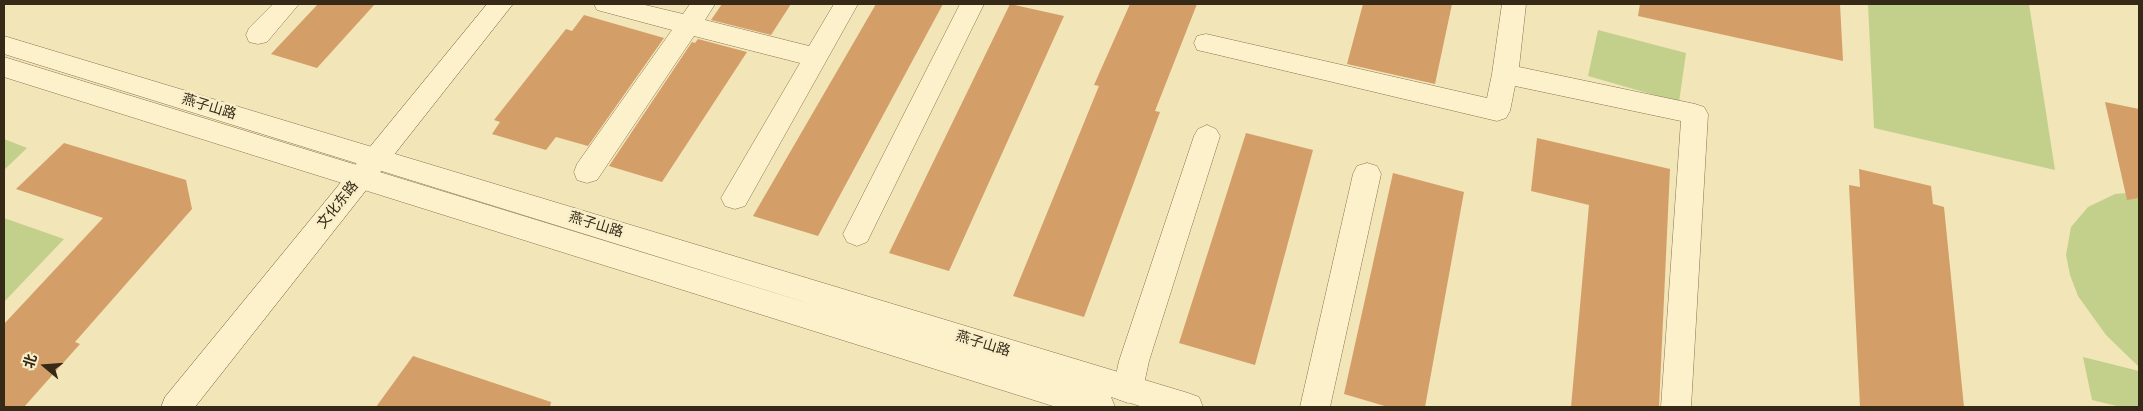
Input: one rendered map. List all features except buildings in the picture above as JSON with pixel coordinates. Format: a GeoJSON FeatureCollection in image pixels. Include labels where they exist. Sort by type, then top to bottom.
{"type":"FeatureCollection","features":[{"type":"Feature","properties":{"kind":"street"},"geometry":{"type":"LineString","coordinates":[[258,35],[287,4]]}},
{"type":"Feature","properties":{"kind":"street","name":"文化东路"},"geometry":{"type":"LineString","coordinates":[[176,407],[501,4]]}},
{"type":"Feature","properties":{"kind":"street"},"geometry":{"type":"LineString","coordinates":[[606,4],[816,58]]}},
{"type":"Feature","properties":{"kind":"street"},"geometry":{"type":"LineString","coordinates":[[587,172],[702,4]]}},
{"type":"Feature","properties":{"kind":"street"},"geometry":{"type":"LineString","coordinates":[[735,198],[846,4]]}},
{"type":"Feature","properties":{"kind":"street"},"geometry":{"type":"LineString","coordinates":[[857,234],[972,4]]}},
{"type":"Feature","properties":{"kind":"street"},"geometry":{"type":"LineString","coordinates":[[1206,43],[1497,111],[1514,4]]}},
{"type":"Feature","properties":{"kind":"street","name":"燕子山路"},"geometry":{"type":"LineString","coordinates":[[4,44],[369,167],[1100,407]]}},
{"type":"Feature","properties":{"kind":"street","name":"燕子山路"},"geometry":{"type":"LineString","coordinates":[[4,66],[369,167],[1188,407]]}},
{"type":"Feature","properties":{"kind":"street"},"geometry":{"type":"LineString","coordinates":[[1504,74],[1695,114],[1676,407]]}},
{"type":"Feature","properties":{"kind":"street"},"geometry":{"type":"LineString","coordinates":[[1128,389],[1134,361],[1207,136]]}},
{"type":"Feature","properties":{"kind":"street"},"geometry":{"type":"LineString","coordinates":[[1316,407],[1367,174]]}},
{"type":"Feature","properties":{"kind":"green space"},"geometry":{"type":"Polygon","coordinates":[[[1868,4],[2029,4],[2055,170],[1874,128],[1868,4]]]}},
{"type":"Feature","properties":{"kind":"green space"},"geometry":{"type":"Polygon","coordinates":[[[1598,30],[1686,53],[1679,102],[1588,76],[1598,30]]]}},
{"type":"Feature","properties":{"kind":"green space"},"geometry":{"type":"Polygon","coordinates":[[[4,139],[27,148],[4,170],[4,139]]]}},
{"type":"Feature","properties":{"kind":"green space"},"geometry":{"type":"Polygon","coordinates":[[[2139,192],[2139,367],[2106,335],[2078,296],[2070,275],[2066,255],[2071,227],[2088,207],[2115,194],[2139,192]]]}},
{"type":"Feature","properties":{"kind":"green space"},"geometry":{"type":"Polygon","coordinates":[[[4,218],[64,239],[4,302],[4,218]]]}},
{"type":"Feature","properties":{"kind":"green space"},"geometry":{"type":"Polygon","coordinates":[[[2083,357],[2139,371],[2139,407],[2121,407],[2092,400],[2083,357]]]}}]}
